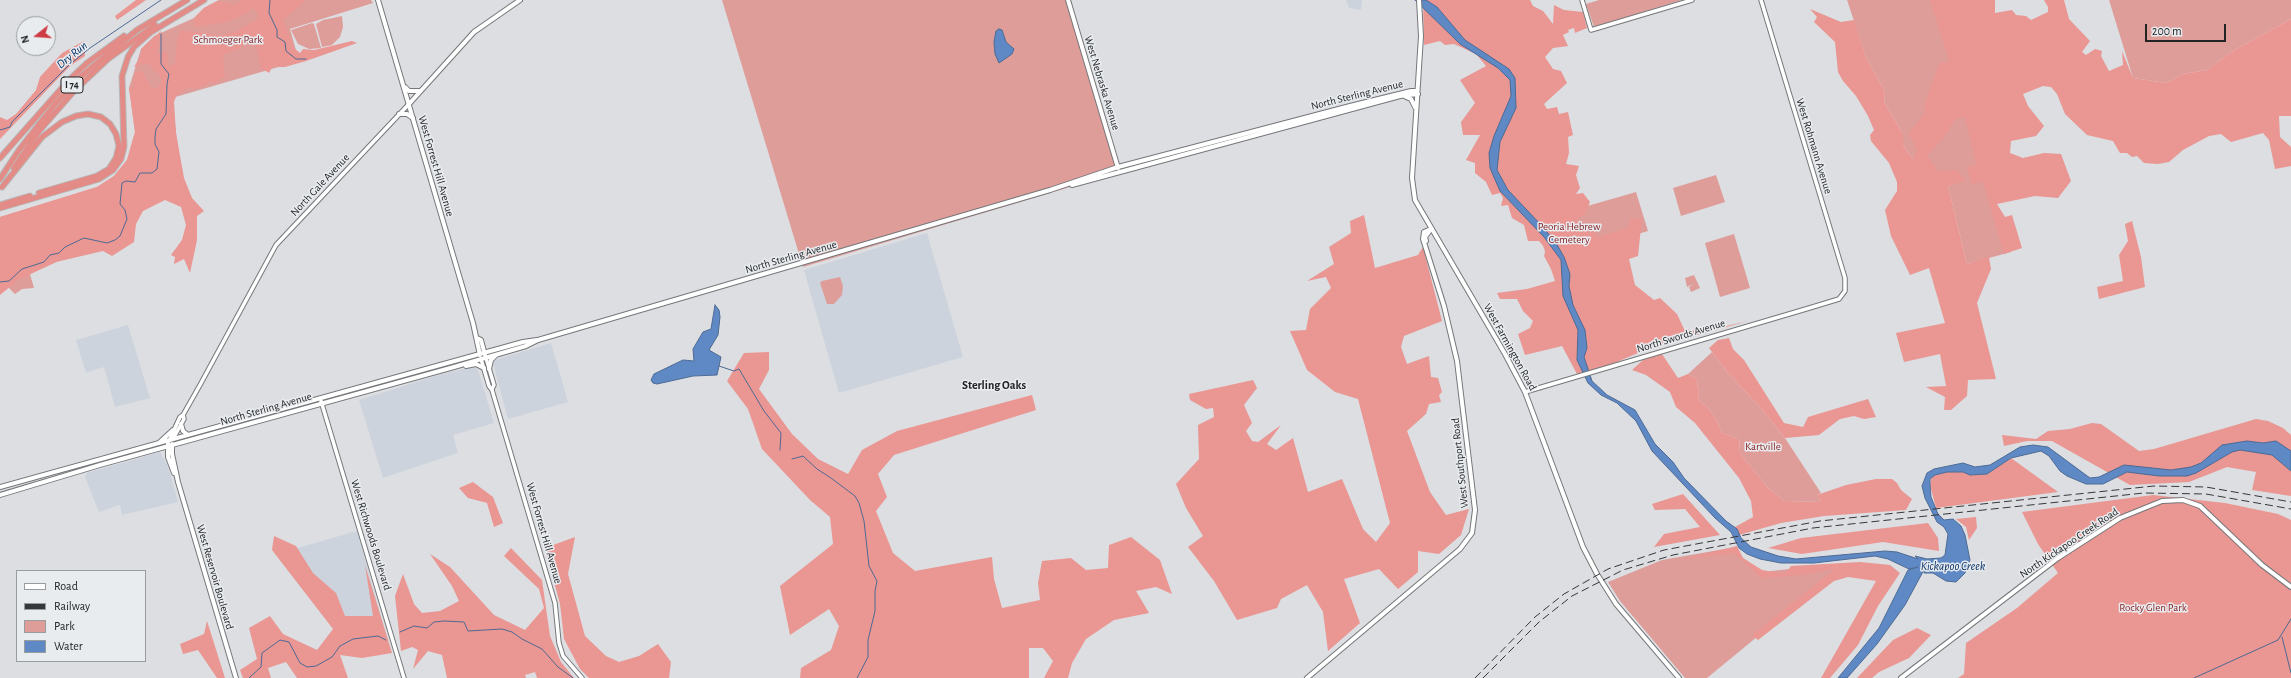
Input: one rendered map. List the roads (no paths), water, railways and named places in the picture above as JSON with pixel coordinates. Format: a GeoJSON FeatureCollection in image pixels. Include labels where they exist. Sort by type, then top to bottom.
{"type":"FeatureCollection","features":[{"type":"Feature","properties":{"kind":"highway","name":"I 74"},"geometry":{"type":"LineString","coordinates":[[0,179],[18,150],[76,80],[137,30],[187,0]]}},
{"type":"Feature","properties":{"kind":"highway","name":"I 74"},"geometry":{"type":"LineString","coordinates":[[1,188],[39,131],[89,76],[152,27],[199,0]]}},
{"type":"Feature","properties":{"kind":"highway"},"geometry":{"type":"LineString","coordinates":[[0,208],[101,178],[113,170],[121,159],[124,147],[122,76],[128,57],[136,45],[151,32],[204,0]]}},
{"type":"Feature","properties":{"kind":"highway"},"geometry":{"type":"LineString","coordinates":[[0,158],[50,99],[87,63],[127,34],[137,30]]}},
{"type":"Feature","properties":{"kind":"highway"},"geometry":{"type":"LineString","coordinates":[[0,162],[50,99]]}},
{"type":"Feature","properties":{"kind":"highway"},"geometry":{"type":"LineString","coordinates":[[0,205],[103,173],[112,165],[118,153],[118,142],[115,131],[106,120],[95,115],[81,115],[68,119],[42,137],[1,188]]}},
{"type":"Feature","properties":{"kind":"highway"},"geometry":{"type":"LineString","coordinates":[[0,172],[18,150]]}},
{"type":"Feature","properties":{"kind":"main road","name":"West Forrest Hill Avenue"},"geometry":{"type":"LineString","coordinates":[[378,0],[477,338],[481,359]]}},
{"type":"Feature","properties":{"kind":"main road","name":"West Nebraska Avenue"},"geometry":{"type":"LineString","coordinates":[[1068,0],[1118,170]]}},
{"type":"Feature","properties":{"kind":"main road","name":"West Farmington Road"},"geometry":{"type":"LineString","coordinates":[[1419,0],[1422,30],[1412,187],[1418,205],[1505,354],[1525,392],[1583,547],[1597,574],[1616,604],[1679,678]]}},
{"type":"Feature","properties":{"kind":"main road","name":"North Gale Avenue"},"geometry":{"type":"LineString","coordinates":[[409,104],[474,32],[518,1]]}},
{"type":"Feature","properties":{"kind":"main road"},"geometry":{"type":"LineString","coordinates":[[404,86],[409,91],[420,91]]}},
{"type":"Feature","properties":{"kind":"main road","name":"North Sterling Avenue"},"geometry":{"type":"LineString","coordinates":[[0,495],[157,449],[486,358],[532,344],[537,340],[1118,170],[1350,106],[1409,92],[1416,91],[1418,94]]}},
{"type":"Feature","properties":{"kind":"main road","name":"North Sterling Avenue"},"geometry":{"type":"LineString","coordinates":[[1118,170],[1386,100],[1418,94]]}},
{"type":"Feature","properties":{"kind":"main road"},"geometry":{"type":"LineString","coordinates":[[1386,100],[1404,97],[1411,98],[1415,104],[1416,116]]}},
{"type":"Feature","properties":{"kind":"main road"},"geometry":{"type":"LineString","coordinates":[[400,114],[407,114],[413,118]]}},
{"type":"Feature","properties":{"kind":"main road","name":"West Southport Road"},"geometry":{"type":"LineString","coordinates":[[1307,678],[1460,549],[1472,533],[1475,510],[1457,361],[1450,328],[1426,247],[1425,237],[1431,228]]}},
{"type":"Feature","properties":{"kind":"main road","name":"West Forrest Hill Avenue"},"geometry":{"type":"LineString","coordinates":[[477,338],[482,344],[486,358]]}},
{"type":"Feature","properties":{"kind":"main road","name":"North Sterling Avenue"},"geometry":{"type":"LineString","coordinates":[[0,487],[532,339],[537,340]]}},
{"type":"Feature","properties":{"kind":"main road"},"geometry":{"type":"LineString","coordinates":[[469,357],[474,352],[477,344]]}},
{"type":"Feature","properties":{"kind":"main road"},"geometry":{"type":"LineString","coordinates":[[482,344],[494,350]]}},
{"type":"Feature","properties":{"kind":"main road"},"geometry":{"type":"LineString","coordinates":[[489,369],[491,360],[496,355]]}},
{"type":"Feature","properties":{"kind":"main road"},"geometry":{"type":"LineString","coordinates":[[454,367],[476,364],[484,368]]}},
{"type":"Feature","properties":{"kind":"main road"},"geometry":{"type":"LineString","coordinates":[[181,424],[183,431],[188,435]]}},
{"type":"Feature","properties":{"kind":"main road"},"geometry":{"type":"LineString","coordinates":[[158,444],[173,430]]}},
{"type":"Feature","properties":{"kind":"main road","name":"West Reservoir Boulevard"},"geometry":{"type":"LineString","coordinates":[[171,440],[168,457],[178,482]]}},
{"type":"Feature","properties":{"kind":"main road","name":"West Reservoir Boulevard"},"geometry":{"type":"LineString","coordinates":[[170,446],[178,482],[236,678]]}},
{"type":"Feature","properties":{"kind":"main road"},"geometry":{"type":"LineString","coordinates":[[157,449],[164,451],[168,457]]}},
{"type":"Feature","properties":{"kind":"main road","name":"North Kickapoo Creek Road"},"geometry":{"type":"LineString","coordinates":[[1901,678],[2058,558],[2115,521],[2162,501],[2183,500],[2200,506],[2262,565],[2291,587]]}},
{"type":"Feature","properties":{"kind":"street"},"geometry":{"type":"LineString","coordinates":[[1582,0],[1591,30],[1692,0]]}},
{"type":"Feature","properties":{"kind":"street","name":"West Rohmann Avenue"},"geometry":{"type":"LineString","coordinates":[[1761,0],[1845,278],[1846,285],[1842,296]]}},
{"type":"Feature","properties":{"kind":"street","name":"North Gale Avenue"},"geometry":{"type":"LineString","coordinates":[[171,440],[173,430],[180,417],[183,416],[276,245],[409,104]]}},
{"type":"Feature","properties":{"kind":"street","name":"North Swords Avenue"},"geometry":{"type":"LineString","coordinates":[[1525,392],[1806,310],[1842,296]]}},
{"type":"Feature","properties":{"kind":"street","name":"West Forrest Hill Avenue"},"geometry":{"type":"LineString","coordinates":[[486,358],[494,384],[492,389]]}},
{"type":"Feature","properties":{"kind":"street","name":"West Forrest Hill Avenue"},"geometry":{"type":"LineString","coordinates":[[481,359],[489,386],[492,389],[555,603],[563,656],[582,678]]}},
{"type":"Feature","properties":{"kind":"street","name":"West Richwoods Boulevard"},"geometry":{"type":"LineString","coordinates":[[320,398],[404,678]]}},
{"type":"Feature","properties":{"kind":"street","name":"North Gale Avenue"},"geometry":{"type":"LineString","coordinates":[[171,440],[184,419],[183,416]]}},
{"type":"Feature","properties":{"kind":"water","name":"Kickapoo Creek"},"geometry":{"type":"Polygon","coordinates":[[[1415,0],[1426,0],[1437,7],[1465,40],[1509,69],[1515,78],[1516,108],[1500,142],[1497,170],[1508,190],[1542,226],[1556,243],[1564,257],[1570,274],[1569,286],[1573,305],[1585,330],[1587,348],[1584,357],[1592,381],[1607,395],[1635,410],[1655,444],[1673,462],[1684,478],[1726,521],[1737,529],[1741,538],[1751,547],[1778,556],[1796,559],[1885,551],[1897,552],[1918,559],[1915,556],[1927,559],[1941,558],[1945,555],[1948,534],[1944,527],[1937,522],[1925,498],[1922,486],[1927,473],[1934,469],[1963,463],[1975,467],[1990,465],[2020,447],[2033,445],[2048,447],[2090,478],[2099,477],[2124,465],[2171,470],[2191,467],[2201,463],[2222,445],[2247,441],[2263,443],[2276,441],[2291,451],[2291,471],[2272,455],[2240,450],[2232,452],[2196,473],[2187,476],[2159,476],[2127,472],[2103,484],[2086,484],[2067,476],[2060,471],[2049,456],[2041,451],[2011,458],[1987,474],[1970,475],[1963,472],[1947,472],[1935,475],[1930,479],[1930,485],[1931,497],[1938,514],[1944,520],[1953,519],[1961,526],[1965,535],[1970,560],[1965,573],[1956,582],[1946,581],[1933,573],[1924,573],[1925,568],[1905,605],[1877,644],[1847,678],[1838,678],[1879,628],[1908,570],[1918,567],[1909,569],[1888,559],[1875,556],[1814,563],[1781,563],[1760,559],[1747,554],[1739,548],[1731,532],[1715,518],[1652,451],[1636,421],[1617,403],[1601,395],[1588,383],[1577,360],[1578,330],[1563,296],[1561,260],[1544,237],[1500,191],[1490,168],[1489,153],[1494,136],[1511,96],[1510,80],[1498,68],[1460,44],[1415,0]]]}},
{"type":"Feature","properties":{"kind":"water"},"geometry":{"type":"Polygon","coordinates":[[[999,29],[1002,30],[1006,42],[1014,49],[1012,54],[999,63],[995,54],[994,42],[996,31],[999,29]]]}},
{"type":"Feature","properties":{"kind":"water"},"geometry":{"type":"Polygon","coordinates":[[[715,305],[719,310],[720,317],[718,335],[709,350],[721,357],[717,375],[693,376],[657,384],[653,383],[651,380],[654,374],[683,360],[694,361],[693,349],[703,332],[711,329],[715,305]]]}},
{"type":"Feature","properties":{"kind":"waterway","name":"Dry Run"},"geometry":{"type":"LineString","coordinates":[[0,130],[10,127],[12,122],[69,65],[90,48],[161,0]]}},
{"type":"Feature","properties":{"kind":"waterway"},"geometry":{"type":"LineString","coordinates":[[270,0],[269,13],[277,30],[277,37],[285,42],[286,51],[296,59],[306,59]]}},
{"type":"Feature","properties":{"kind":"waterway"},"geometry":{"type":"LineString","coordinates":[[0,282],[9,281],[22,269],[44,262],[50,255],[59,253],[65,247],[84,238],[107,243],[120,236],[127,219],[125,210],[120,204],[122,183],[126,181],[135,182],[140,173],[152,173],[157,169],[159,152],[155,144],[156,129],[166,114],[167,84],[169,74],[161,64],[161,34]]}},
{"type":"Feature","properties":{"kind":"waterway"},"geometry":{"type":"LineString","coordinates":[[719,366],[734,371],[739,369],[764,411],[781,433],[780,450]]}},
{"type":"Feature","properties":{"kind":"waterway"},"geometry":{"type":"LineString","coordinates":[[792,459],[803,456],[817,469],[855,496],[859,503],[864,521],[869,566],[877,581],[875,591],[875,611],[868,640],[868,657],[857,678]]}},
{"type":"Feature","properties":{"kind":"waterway"},"geometry":{"type":"LineString","coordinates":[[2194,678],[2278,640],[2291,619]]}},
{"type":"Feature","properties":{"kind":"waterway"},"geometry":{"type":"LineString","coordinates":[[400,632],[414,626],[427,628],[434,622],[444,621],[464,622],[468,631],[502,629],[512,632],[542,649],[558,667],[573,678]]}},
{"type":"Feature","properties":{"kind":"waterway"},"geometry":{"type":"LineString","coordinates":[[249,678],[261,667],[262,653],[280,640],[289,642],[300,663],[307,667],[316,666],[332,657],[340,646],[353,639],[378,636],[386,640]]}},
{"type":"Feature","properties":{"kind":"waterway"},"geometry":{"type":"LineString","coordinates":[[2282,637],[2291,673]]}},
{"type":"Feature","properties":{"kind":"railway"},"geometry":{"type":"LineString","coordinates":[[1475,678],[1535,617],[1564,594],[1608,569],[1664,550],[1820,521],[2154,486],[2206,487],[2291,502]]}},
{"type":"Feature","properties":{"kind":"railway"},"geometry":{"type":"LineString","coordinates":[[1483,678],[1539,622],[1572,596],[1623,570],[1673,555],[1813,528],[2144,493],[2206,494],[2291,509]]}},
{"type":"Feature","properties":{"kind":"district","name":"Sterling Oaks"},"geometry":{"type":"Point","coordinates":[994,385]}},
{"type":"Feature","properties":{"kind":"park label","name":"Schmoeger Park"},"geometry":{"type":"Point","coordinates":[228,40]}},
{"type":"Feature","properties":{"kind":"park label","name":"Peoria Hebrew Cemetery"},"geometry":{"type":"Point","coordinates":[1569,233]}},
{"type":"Feature","properties":{"kind":"park label","name":"Kartville"},"geometry":{"type":"Point","coordinates":[1763,447]}},
{"type":"Feature","properties":{"kind":"park label","name":"Rocky Glen Park"},"geometry":{"type":"Point","coordinates":[2153,608]}}]}
